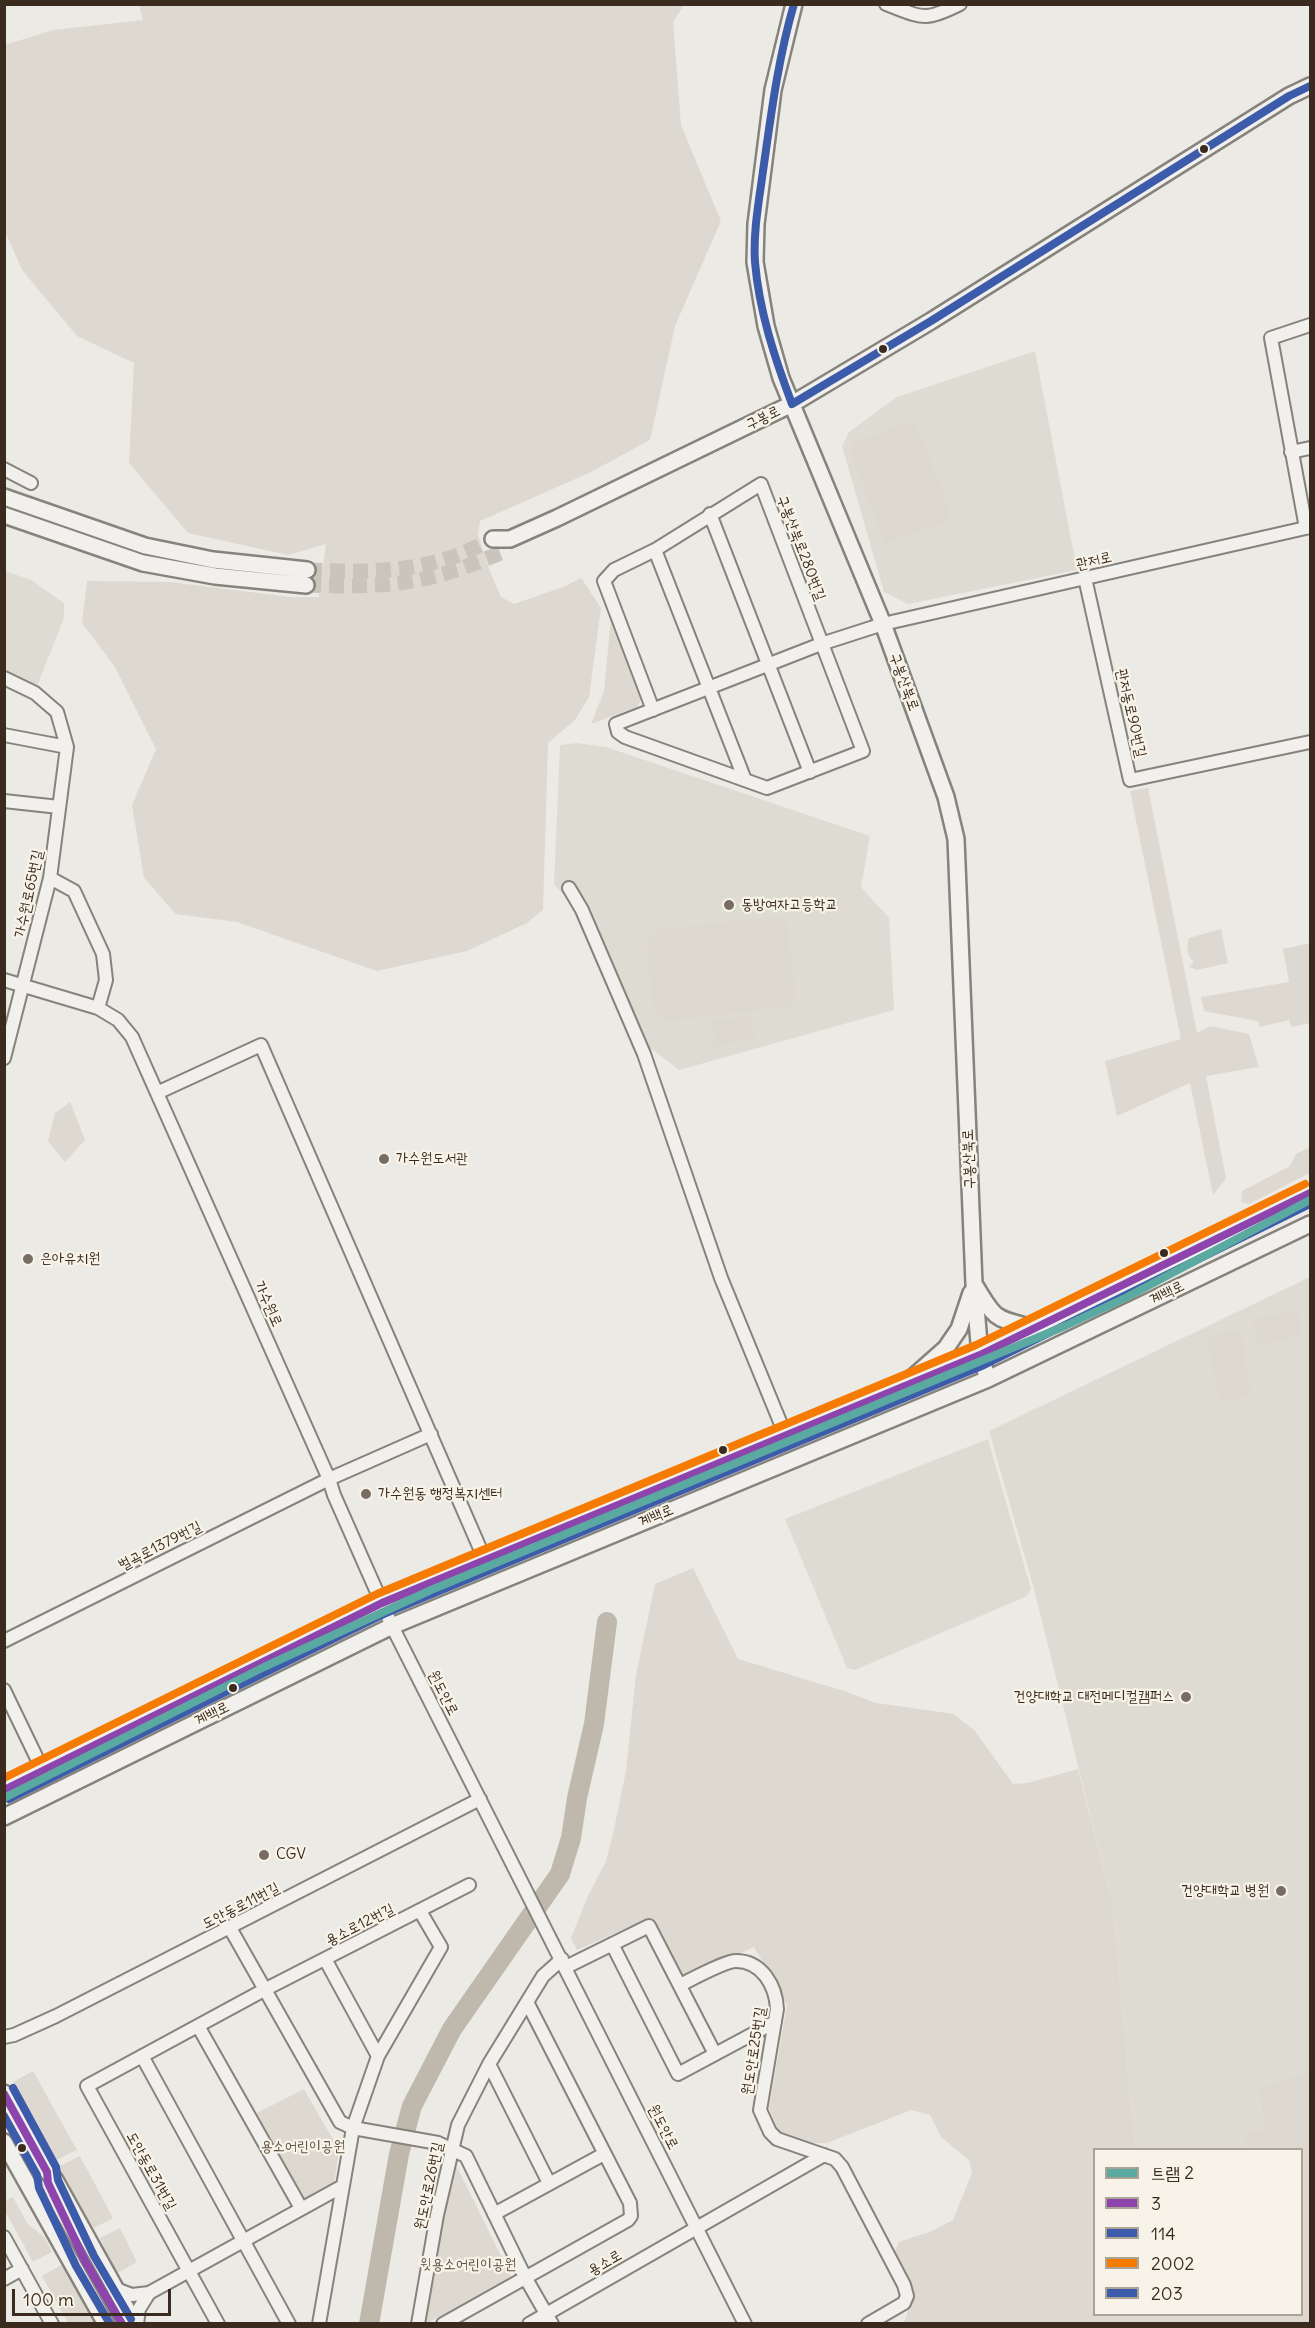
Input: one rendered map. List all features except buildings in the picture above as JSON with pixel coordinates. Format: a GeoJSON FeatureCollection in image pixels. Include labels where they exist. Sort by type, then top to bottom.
{"type":"FeatureCollection","features":[{"type":"Feature","properties":{"kind":"main road","name":"구봉산북로"},"geometry":{"type":"LineString","coordinates":[[794,4],[772,90],[756,224],[755,262],[766,326],[781,378],[883,624],[946,797],[956,839],[974,1284],[980,1354],[988,1379]]}},
{"type":"Feature","properties":{"kind":"main road","name":"구봉로"},"geometry":{"type":"LineString","coordinates":[[497,546],[792,404],[932,321],[1289,96],[1311,86]]}},
{"type":"Feature","properties":{"kind":"main road"},"geometry":{"type":"LineString","coordinates":[[4,497],[145,546],[306,577],[215,576],[143,563],[4,515]]}},
{"type":"Feature","properties":{"kind":"main road","name":"계백로"},"geometry":{"type":"LineString","coordinates":[[4,1790],[382,1603],[980,1354],[1311,1193]]}},
{"type":"Feature","properties":{"kind":"main road","name":"계백로"},"geometry":{"type":"LineString","coordinates":[[4,1817],[392,1626],[988,1379],[1311,1224]]}},
{"type":"Feature","properties":{"kind":"main road"},"geometry":{"type":"LineString","coordinates":[[974,1284],[990,1312],[997,1317],[1033,1329]]}},
{"type":"Feature","properties":{"kind":"main road"},"geometry":{"type":"LineString","coordinates":[[905,1385],[946,1348],[959,1329],[974,1284]]}},
{"type":"Feature","properties":{"kind":"main road"},"geometry":{"type":"LineString","coordinates":[[4,2093],[136,2324]]}},
{"type":"Feature","properties":{"kind":"main road"},"geometry":{"type":"LineString","coordinates":[[4,2142],[106,2324]]}},
{"type":"Feature","properties":{"kind":"street"},"geometry":{"type":"LineString","coordinates":[[886,4],[922,17],[935,17],[960,4]]}},
{"type":"Feature","properties":{"kind":"street"},"geometry":{"type":"LineString","coordinates":[[1308,527],[1291,452],[1271,338],[1311,325]]}},
{"type":"Feature","properties":{"kind":"street"},"geometry":{"type":"LineString","coordinates":[[1291,452],[1311,448]]}},
{"type":"Feature","properties":{"kind":"street"},"geometry":{"type":"LineString","coordinates":[[4,469],[31,483]]}},
{"type":"Feature","properties":{"kind":"street","name":"구봉산북로280번길"},"geometry":{"type":"LineString","coordinates":[[652,710],[604,581],[614,570],[655,550],[761,484],[821,645],[863,751],[767,788],[625,737],[615,727],[616,724],[768,665],[821,645],[883,624]]}},
{"type":"Feature","properties":{"kind":"street"},"geometry":{"type":"LineString","coordinates":[[710,514],[810,772]]}},
{"type":"Feature","properties":{"kind":"street","name":"관저로"},"geometry":{"type":"LineString","coordinates":[[883,624],[1308,527]]}},
{"type":"Feature","properties":{"kind":"street"},"geometry":{"type":"LineString","coordinates":[[655,550],[745,780]]}},
{"type":"Feature","properties":{"kind":"street","name":"관저동로90번길"},"geometry":{"type":"LineString","coordinates":[[1085,578],[1130,780],[1311,742]]}},
{"type":"Feature","properties":{"kind":"street","name":"가수원로65번길"},"geometry":{"type":"LineString","coordinates":[[4,678],[35,693],[57,712],[67,747],[50,878],[4,1058]]}},
{"type":"Feature","properties":{"kind":"street"},"geometry":{"type":"LineString","coordinates":[[4,735],[67,747]]}},
{"type":"Feature","properties":{"kind":"street"},"geometry":{"type":"LineString","coordinates":[[5,804],[60,807]]}},
{"type":"Feature","properties":{"kind":"street"},"geometry":{"type":"LineString","coordinates":[[50,878],[74,891],[102,954],[106,980],[98,1008]]}},
{"type":"Feature","properties":{"kind":"street"},"geometry":{"type":"LineString","coordinates":[[569,888],[582,910],[644,1054],[721,1278],[785,1434]]}},
{"type":"Feature","properties":{"kind":"street","name":"가수원로"},"geometry":{"type":"LineString","coordinates":[[4,981],[98,1008],[118,1020],[132,1037],[159,1092],[221,1238],[330,1479],[334,1495],[392,1626]]}},
{"type":"Feature","properties":{"kind":"street"},"geometry":{"type":"LineString","coordinates":[[159,1092],[261,1046],[486,1560]]}},
{"type":"Feature","properties":{"kind":"street","name":"벌곡로1379번길"},"geometry":{"type":"LineString","coordinates":[[4,1641],[330,1479],[430,1434]]}},
{"type":"Feature","properties":{"kind":"street","name":"원도안로"},"geometry":{"type":"LineString","coordinates":[[392,1626],[745,2324]]}},
{"type":"Feature","properties":{"kind":"street"},"geometry":{"type":"LineString","coordinates":[[4,1690],[8,1704],[43,1771]]}},
{"type":"Feature","properties":{"kind":"street","name":"도안동로11번길"},"geometry":{"type":"LineString","coordinates":[[9,2036],[230,1928],[480,1799]]}},
{"type":"Feature","properties":{"kind":"street","name":"용소로12번길"},"geometry":{"type":"LineString","coordinates":[[87,2086],[264,1990],[469,1885]]}},
{"type":"Feature","properties":{"kind":"street"},"geometry":{"type":"LineString","coordinates":[[319,2324],[352,2128],[378,2056],[441,1947],[420,1911]]}},
{"type":"Feature","properties":{"kind":"street"},"geometry":{"type":"LineString","coordinates":[[564,1963],[649,1926],[715,2054]]}},
{"type":"Feature","properties":{"kind":"street"},"geometry":{"type":"LineString","coordinates":[[230,1928],[340,2122],[352,2128],[375,2130],[438,2143],[466,2156],[525,2277],[549,2319]]}},
{"type":"Feature","properties":{"kind":"street"},"geometry":{"type":"LineString","coordinates":[[612,1944],[678,2074],[775,2022]]}},
{"type":"Feature","properties":{"kind":"street"},"geometry":{"type":"LineString","coordinates":[[325,1959],[378,2056]]}},
{"type":"Feature","properties":{"kind":"street","name":"원도안로25번길"},"geometry":{"type":"LineString","coordinates":[[680,1985],[736,1960],[759,1967],[765,1974],[777,1997],[760,2110],[770,2132],[777,2139],[835,2159],[842,2167],[904,2285],[907,2296],[904,2303],[868,2324]]}},
{"type":"Feature","properties":{"kind":"street","name":"원도안로26번길"},"geometry":{"type":"LineString","coordinates":[[418,2322],[437,2215],[458,2125],[489,2064],[543,1976],[564,1963]]}},
{"type":"Feature","properties":{"kind":"street"},"geometry":{"type":"LineString","coordinates":[[443,2324],[632,2216],[632,2210],[526,2002]]}},
{"type":"Feature","properties":{"kind":"street"},"geometry":{"type":"LineString","coordinates":[[198,2026],[301,2208]]}},
{"type":"Feature","properties":{"kind":"street"},"geometry":{"type":"LineString","coordinates":[[4,2047],[9,2036]]}},
{"type":"Feature","properties":{"kind":"street"},"geometry":{"type":"LineString","coordinates":[[142,2056],[245,2240],[289,2324]]}},
{"type":"Feature","properties":{"kind":"street"},"geometry":{"type":"LineString","coordinates":[[489,2064],[549,2183]]}},
{"type":"Feature","properties":{"kind":"street","name":"도안동로31번길"},"geometry":{"type":"LineString","coordinates":[[87,2086],[218,2324]]}},
{"type":"Feature","properties":{"kind":"street"},"geometry":{"type":"LineString","coordinates":[[494,2214],[604,2154]]}},
{"type":"Feature","properties":{"kind":"street","name":"용소로"},"geometry":{"type":"LineString","coordinates":[[529,2324],[549,2319],[697,2228],[824,2155]]}},
{"type":"Feature","properties":{"kind":"street"},"geometry":{"type":"LineString","coordinates":[[117,2289],[132,2295],[149,2293],[341,2187]]}},
{"type":"Feature","properties":{"kind":"street"},"geometry":{"type":"LineString","coordinates":[[4,2237],[52,2324]]}},
{"type":"Feature","properties":{"kind":"street"},"geometry":{"type":"LineString","coordinates":[[4,2279],[22,2269]]}},
{"type":"Feature","properties":{"kind":"street"},"geometry":{"type":"LineString","coordinates":[[136,2324],[139,2309],[149,2293]]}},
{"type":"Feature","properties":{"kind":"shaded area"},"geometry":{"type":"Polygon","coordinates":[[[1035,351],[1077,570],[908,604],[884,592],[842,446],[849,432],[897,397],[1035,351]]]}},
{"type":"Feature","properties":{"kind":"shaded area"},"geometry":{"type":"Polygon","coordinates":[[[5,571],[31,580],[64,603],[64,618],[37,686],[5,674],[5,571]]]}},
{"type":"Feature","properties":{"kind":"shaded area","name":"동방여자고등학교"},"geometry":{"type":"Polygon","coordinates":[[[577,743],[606,747],[870,836],[861,887],[889,918],[894,1010],[679,1070],[648,1046],[590,907],[572,904],[554,884],[560,745],[577,743]]]}},
{"type":"Feature","properties":{"kind":"shaded area","name":"건양대학교 대전메디컬캠퍼스"},"geometry":{"type":"Polygon","coordinates":[[[1310,1277],[1310,2072],[1294,2075],[1282,2082],[1257,2086],[1265,2129],[1246,2132],[1246,2148],[1135,2148],[1113,1906],[1034,1589],[989,1431],[1310,1277]]]}},
{"type":"Feature","properties":{"kind":"shaded area"},"geometry":{"type":"Polygon","coordinates":[[[988,1439],[1031,1589],[1027,1596],[855,1670],[847,1668],[785,1519],[988,1439]]]}},
{"type":"Feature","properties":{"kind":"green space"},"geometry":{"type":"Polygon","coordinates":[[[139,5],[684,5],[673,22],[681,125],[721,221],[675,326],[650,440],[589,473],[480,521],[478,535],[501,597],[514,604],[563,587],[581,578],[601,608],[589,697],[575,720],[548,743],[543,910],[527,923],[467,951],[377,971],[237,922],[176,914],[144,878],[132,805],[156,749],[115,667],[82,623],[87,581],[170,582],[291,597],[319,597],[326,544],[288,555],[188,533],[129,463],[134,363],[77,336],[22,270],[5,231],[5,45],[53,30],[143,20],[139,5]]]}},
{"type":"Feature","properties":{"kind":"green space"},"geometry":{"type":"Polygon","coordinates":[[[915,420],[950,513],[945,522],[885,543],[849,448],[855,442],[915,420]]]}},
{"type":"Feature","properties":{"kind":"green space"},"geometry":{"type":"Polygon","coordinates":[[[611,619],[642,698],[637,707],[591,724],[604,691],[611,619]]]}},
{"type":"Feature","properties":{"kind":"green space"},"geometry":{"type":"Polygon","coordinates":[[[1148,788],[1197,1033],[1210,1026],[1249,1034],[1259,1067],[1206,1076],[1226,1178],[1213,1195],[1190,1083],[1117,1116],[1105,1061],[1181,1039],[1130,791],[1148,788]]]}},
{"type":"Feature","properties":{"kind":"green space"},"geometry":{"type":"Polygon","coordinates":[[[776,916],[783,919],[788,927],[795,993],[793,1002],[786,1007],[666,1021],[658,1017],[654,1008],[646,941],[658,930],[776,916]]]}},
{"type":"Feature","properties":{"kind":"green space"},"geometry":{"type":"Polygon","coordinates":[[[1221,929],[1228,963],[1197,970],[1189,967],[1194,962],[1188,951],[1189,938],[1221,929]]]}},
{"type":"Feature","properties":{"kind":"green space"},"geometry":{"type":"Polygon","coordinates":[[[1310,943],[1310,1023],[1291,1027],[1289,1020],[1259,1027],[1258,1021],[1204,1011],[1201,997],[1289,982],[1283,949],[1310,943]]]}},
{"type":"Feature","properties":{"kind":"green space"},"geometry":{"type":"Polygon","coordinates":[[[751,1016],[755,1040],[715,1045],[712,1021],[751,1016]]]}},
{"type":"Feature","properties":{"kind":"green space"},"geometry":{"type":"Polygon","coordinates":[[[70,1102],[85,1140],[65,1162],[48,1141],[55,1113],[70,1102]]]}},
{"type":"Feature","properties":{"kind":"green space"},"geometry":{"type":"Polygon","coordinates":[[[1310,1147],[1310,1173],[1249,1204],[1241,1202],[1242,1191],[1290,1166],[1296,1154],[1310,1147]]]}},
{"type":"Feature","properties":{"kind":"green space"},"geometry":{"type":"Polygon","coordinates":[[[1298,1311],[1302,1336],[1257,1344],[1253,1319],[1298,1311]]]}},
{"type":"Feature","properties":{"kind":"green space"},"geometry":{"type":"Polygon","coordinates":[[[1240,1330],[1252,1396],[1219,1402],[1207,1336],[1240,1330]]]}},
{"type":"Feature","properties":{"kind":"green space"},"geometry":{"type":"Polygon","coordinates":[[[693,1568],[738,1659],[876,1703],[954,1714],[975,1731],[1013,1784],[1027,1783],[1078,1769],[1113,1906],[1135,2148],[1093,2148],[1093,2316],[1303,2316],[1303,2148],[1246,2148],[1246,2132],[1265,2129],[1257,2086],[1282,2082],[1294,2075],[1310,2072],[1310,2323],[904,2323],[913,2294],[893,2256],[899,2242],[932,2231],[953,2220],[972,2173],[969,2160],[941,2137],[930,2115],[911,2110],[827,2143],[801,2143],[779,2133],[769,2108],[787,2005],[754,1947],[686,1977],[681,1974],[649,1918],[577,1950],[571,1938],[587,1898],[606,1861],[613,1834],[626,1771],[636,1675],[655,1584],[693,1568]]]}},
{"type":"Feature","properties":{"kind":"green space"},"geometry":{"type":"Polygon","coordinates":[[[33,2071],[77,2150],[52,2162],[46,2151],[42,2134],[13,2082],[33,2071]]]}},
{"type":"Feature","properties":{"kind":"green space","name":"용소어린이공원"},"geometry":{"type":"Polygon","coordinates":[[[304,2089],[339,2150],[334,2184],[303,2203],[251,2116],[304,2089]]]}},
{"type":"Feature","properties":{"kind":"green space"},"geometry":{"type":"Polygon","coordinates":[[[80,2156],[113,2218],[94,2228],[71,2196],[55,2168],[80,2156]]]}},
{"type":"Feature","properties":{"kind":"green space","name":"윗용소어린이공원"},"geometry":{"type":"Polygon","coordinates":[[[452,2166],[457,2167],[511,2276],[507,2283],[427,2323],[424,2321],[452,2166]]]}},
{"type":"Feature","properties":{"kind":"green space"},"geometry":{"type":"Polygon","coordinates":[[[13,2197],[27,2223],[45,2238],[52,2252],[33,2262],[5,2211],[5,2201],[13,2197]]]}},
{"type":"Feature","properties":{"kind":"green space"},"geometry":{"type":"Polygon","coordinates":[[[120,2228],[137,2262],[116,2274],[100,2238],[120,2228]]]}},
{"type":"Feature","properties":{"kind":"green space"},"geometry":{"type":"Polygon","coordinates":[[[63,2264],[95,2323],[68,2323],[42,2276],[63,2264]]]}},
{"type":"Feature","properties":{"kind":"waterway"},"geometry":{"type":"LineString","coordinates":[[369,2324],[399,2154],[412,2106],[452,2029],[560,1874],[571,1838],[577,1798],[594,1724],[607,1622]]}},
{"type":"Feature","properties":{"kind":"tunnel"},"geometry":{"type":"LineString","coordinates":[[307,570],[360,571],[411,567],[452,557],[493,539]]}},
{"type":"Feature","properties":{"kind":"tunnel"},"geometry":{"type":"LineString","coordinates":[[306,585],[362,586],[399,583],[453,571],[501,553]]}},
{"type":"Feature","properties":{"kind":"tram line","name":"2"},"geometry":{"type":"LineString","coordinates":[[4,1798],[264,1667],[431,1590],[1065,1326],[1127,1297],[1310,1200]]}},
{"type":"Feature","properties":{"kind":"transit line","name":"203"},"geometry":{"type":"LineString","coordinates":[[792,404],[764,317],[757,280],[755,239],[772,108],[779,66],[794,4]]}},
{"type":"Feature","properties":{"kind":"transit line","name":"203"},"geometry":{"type":"LineString","coordinates":[[792,404],[931,321],[1289,96],[1310,86]]}},
{"type":"Feature","properties":{"kind":"transit line","name":"2002"},"geometry":{"type":"LineString","coordinates":[[4,1778],[377,1594],[976,1345],[1305,1184]]}},
{"type":"Feature","properties":{"kind":"transit line","name":"3"},"geometry":{"type":"LineString","coordinates":[[4,1790],[382,1603],[980,1355],[1310,1193]]}},
{"type":"Feature","properties":{"kind":"transit line","name":"114"},"geometry":{"type":"LineString","coordinates":[[9,1799],[386,1613],[984,1365],[1310,1204]]}},
{"type":"Feature","properties":{"kind":"transit line"},"geometry":{"type":"LineString","coordinates":[[13,2088],[56,2167],[58,2180],[94,2256],[131,2319]]}},
{"type":"Feature","properties":{"kind":"transit line","name":"3"},"geometry":{"type":"LineString","coordinates":[[4,2094],[47,2172],[48,2183],[85,2261],[122,2324]]}},
{"type":"Feature","properties":{"kind":"transit line","name":"114"},"geometry":{"type":"LineString","coordinates":[[4,2116],[37,2175],[39,2188],[76,2266],[110,2324]]}},
{"type":"Feature","properties":{"kind":"place","name":"동방여자고등학교"},"geometry":{"type":"Point","coordinates":[729,905]}},
{"type":"Feature","properties":{"kind":"place","name":"가수원도서관"},"geometry":{"type":"Point","coordinates":[384,1159]}},
{"type":"Feature","properties":{"kind":"place","name":"은아유치원"},"geometry":{"type":"Point","coordinates":[28,1259]}},
{"type":"Feature","properties":{"kind":"place","name":"가수원동 행정복지센터"},"geometry":{"type":"Point","coordinates":[366,1494]}},
{"type":"Feature","properties":{"kind":"place","name":"건양대학교 대전메디컬캠퍼스"},"geometry":{"type":"Point","coordinates":[1186,1697]}},
{"type":"Feature","properties":{"kind":"place","name":"CGV"},"geometry":{"type":"Point","coordinates":[264,1855]}},
{"type":"Feature","properties":{"kind":"place","name":"건양대학교 병원"},"geometry":{"type":"Point","coordinates":[1281,1891]}}]}
